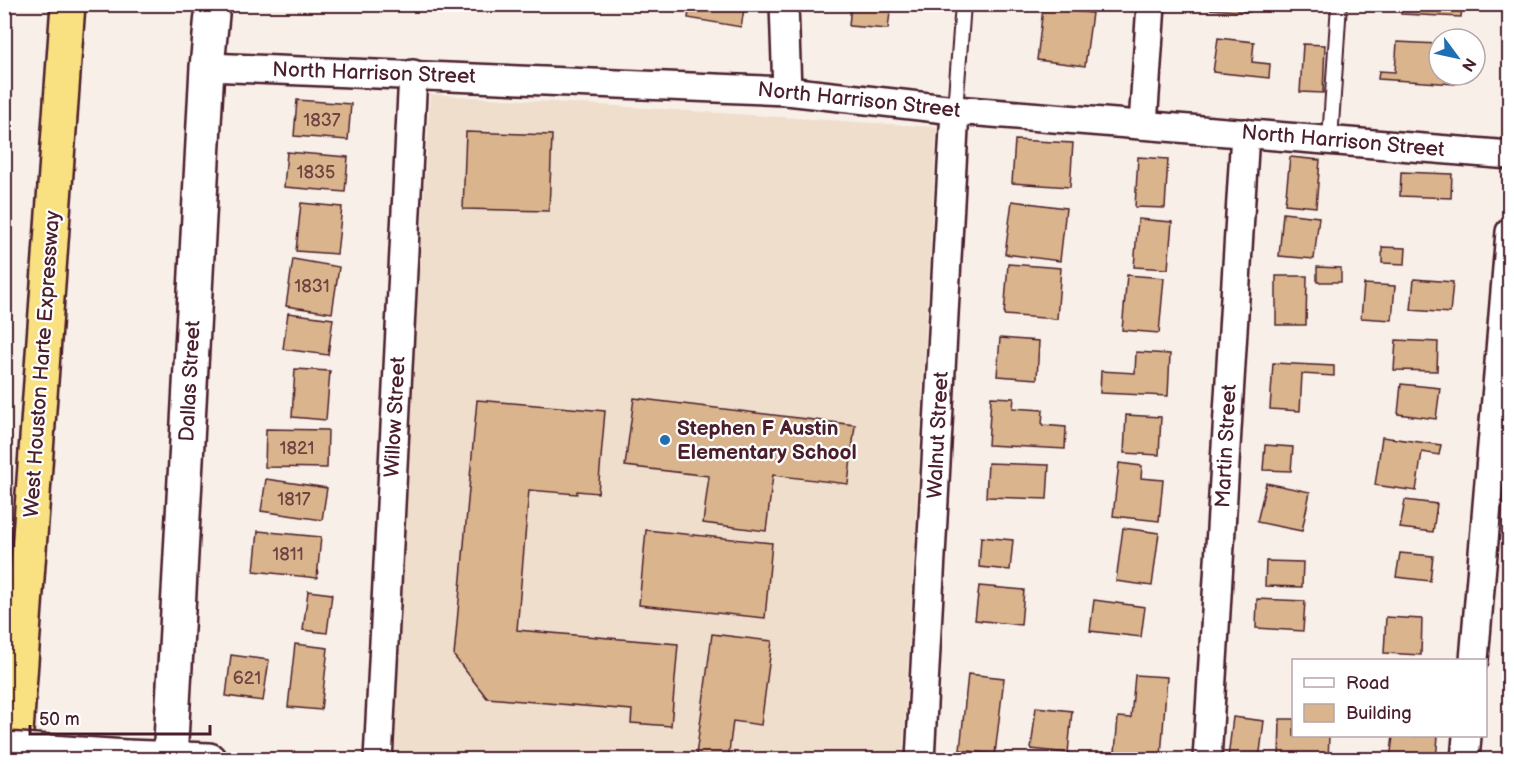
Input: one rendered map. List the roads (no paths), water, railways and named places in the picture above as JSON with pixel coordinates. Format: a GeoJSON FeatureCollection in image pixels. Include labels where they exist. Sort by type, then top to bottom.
{"type":"FeatureCollection","features":[{"type":"Feature","properties":{"kind":"highway","name":"West Houston Harte Expressway"},"geometry":{"type":"LineString","coordinates":[[14,759],[68,4]]}},
{"type":"Feature","properties":{"kind":"main road","name":"Dallas Street"},"geometry":{"type":"LineString","coordinates":[[170,759],[207,67],[213,4]]}},
{"type":"Feature","properties":{"kind":"main road"},"geometry":{"type":"LineString","coordinates":[[4,749],[126,757],[209,759]]}},
{"type":"Feature","properties":{"kind":"street"},"geometry":{"type":"LineString","coordinates":[[784,4],[787,91]]}},
{"type":"Feature","properties":{"kind":"street"},"geometry":{"type":"LineString","coordinates":[[1143,125],[1151,4]]}},
{"type":"Feature","properties":{"kind":"street","name":"North Harrison Street"},"geometry":{"type":"LineString","coordinates":[[207,67],[787,91],[955,110],[1509,155]]}},
{"type":"Feature","properties":{"kind":"street","name":"Willow Street"},"geometry":{"type":"LineString","coordinates":[[378,759],[413,74]]}},
{"type":"Feature","properties":{"kind":"street","name":"Walnut Street"},"geometry":{"type":"LineString","coordinates":[[920,759],[955,110]]}},
{"type":"Feature","properties":{"kind":"street","name":"Martin Street"},"geometry":{"type":"LineString","coordinates":[[1207,759],[1245,133]]}},
{"type":"Feature","properties":{"kind":"street"},"geometry":{"type":"LineString","coordinates":[[1474,659],[1509,232]]}},
{"type":"Feature","properties":{"kind":"street"},"geometry":{"type":"LineString","coordinates":[[1465,759],[1467,737]]}},
{"type":"Feature","properties":{"kind":"lane"},"geometry":{"type":"LineString","coordinates":[[955,110],[963,4]]}},
{"type":"Feature","properties":{"kind":"lane"},"geometry":{"type":"LineString","coordinates":[[1330,140],[1339,4]]}},
{"type":"Feature","properties":{"kind":"place","name":"Stephen F Austin Elementary School"},"geometry":{"type":"Point","coordinates":[665,440]}}]}
